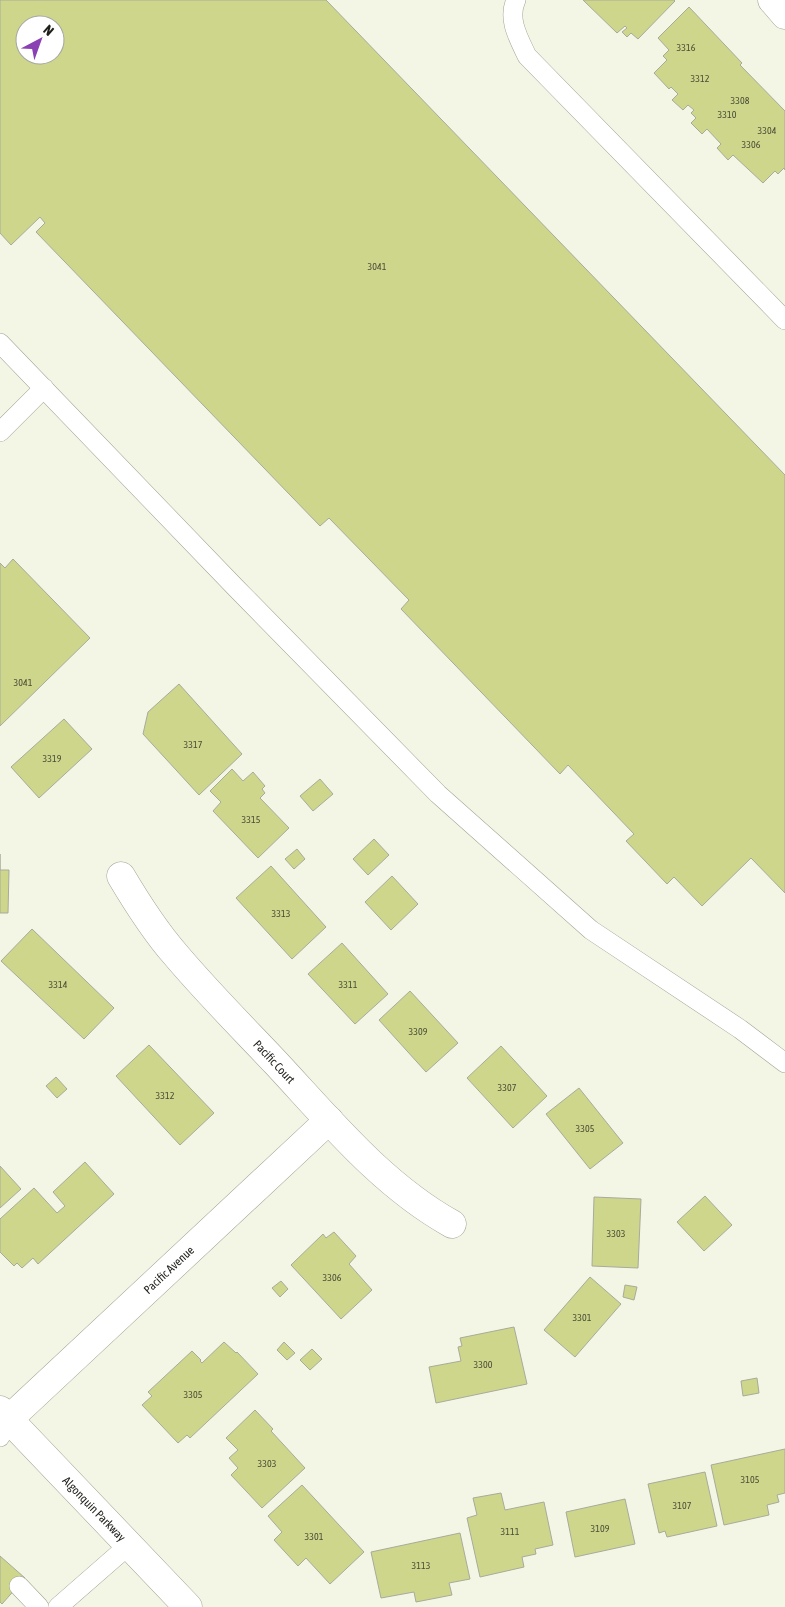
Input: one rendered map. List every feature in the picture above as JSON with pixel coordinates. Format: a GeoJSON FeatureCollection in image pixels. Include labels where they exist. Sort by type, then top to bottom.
{"type":"FeatureCollection","features":[{"type":"Feature","properties":{"kind":"street"},"geometry":{"type":"LineString","coordinates":[[772,0],[785,15]]}},
{"type":"Feature","properties":{"kind":"street","name":"Pacific Court"},"geometry":{"type":"LineString","coordinates":[[121,876],[174,954],[328,1120],[378,1172],[430,1212],[452,1224]]}},
{"type":"Feature","properties":{"kind":"street","name":"Pacific Avenue"},"geometry":{"type":"LineString","coordinates":[[3,1422],[328,1120]]}},
{"type":"Feature","properties":{"kind":"street","name":"Algonquin Parkway"},"geometry":{"type":"LineString","coordinates":[[3,1422],[129,1545],[188,1607]]}},
{"type":"Feature","properties":{"kind":"lane"},"geometry":{"type":"LineString","coordinates":[[516,0],[513,6],[515,30],[527,56],[785,320]]}},
{"type":"Feature","properties":{"kind":"lane"},"geometry":{"type":"LineString","coordinates":[[0,343],[438,794],[591,930],[740,1029],[785,1062]]}},
{"type":"Feature","properties":{"kind":"lane"},"geometry":{"type":"LineString","coordinates":[[0,432],[44,388]]}},
{"type":"Feature","properties":{"kind":"lane"},"geometry":{"type":"LineString","coordinates":[[58,1607],[129,1545]]}},
{"type":"Feature","properties":{"kind":"lane"},"geometry":{"type":"LineString","coordinates":[[19,1586],[39,1607]]}},
{"type":"Feature","properties":{"kind":"building"},"geometry":{"type":"Polygon","coordinates":[[[0,0],[326,0],[785,475],[785,893],[751,858],[702,906],[674,877],[667,884],[626,841],[634,834],[568,765],[560,774],[401,609],[409,600],[329,518],[320,526],[36,232],[45,223],[40,217],[11,245],[0,233],[0,0]]]}},
{"type":"Feature","properties":{"kind":"building"},"geometry":{"type":"Polygon","coordinates":[[[583,0],[675,1],[638,39],[631,33],[627,37],[622,32],[627,28],[625,26],[617,33],[583,0]]]}},
{"type":"Feature","properties":{"kind":"building"},"geometry":{"type":"Polygon","coordinates":[[[689,7],[742,63],[740,65],[785,111],[785,170],[784,168],[778,174],[775,171],[763,183],[733,155],[728,160],[717,148],[721,144],[707,129],[702,134],[691,123],[696,118],[691,113],[694,110],[688,105],[683,110],[672,100],[678,94],[671,87],[669,89],[654,73],[667,60],[663,56],[669,50],[658,38],[689,7]]]}},
{"type":"Feature","properties":{"kind":"building"},"geometry":{"type":"Polygon","coordinates":[[[13,559],[90,638],[0,726],[0,563],[5,568],[13,559]]]}},
{"type":"Feature","properties":{"kind":"building"},"geometry":{"type":"Polygon","coordinates":[[[179,684],[242,754],[199,795],[143,734],[148,712],[179,684]]]}},
{"type":"Feature","properties":{"kind":"building"},"geometry":{"type":"Polygon","coordinates":[[[64,719],[92,749],[39,798],[11,767],[64,719]]]}},
{"type":"Feature","properties":{"kind":"building"},"geometry":{"type":"Polygon","coordinates":[[[232,769],[243,781],[253,772],[265,786],[262,789],[265,793],[260,798],[289,828],[258,858],[213,811],[221,802],[210,791],[232,769]]]}},
{"type":"Feature","properties":{"kind":"building"},"geometry":{"type":"Polygon","coordinates":[[[320,779],[333,794],[313,811],[300,796],[320,779]]]}},
{"type":"Feature","properties":{"kind":"building"},"geometry":{"type":"Polygon","coordinates":[[[374,839],[389,855],[368,875],[353,859],[374,839]]]}},
{"type":"Feature","properties":{"kind":"building"},"geometry":{"type":"Polygon","coordinates":[[[297,849],[305,859],[294,869],[285,859],[297,849]]]}},
{"type":"Feature","properties":{"kind":"building"},"geometry":{"type":"Polygon","coordinates":[[[271,866],[326,927],[292,959],[236,898],[271,866]]]}},
{"type":"Feature","properties":{"kind":"building"},"geometry":{"type":"Polygon","coordinates":[[[0,870],[9,870],[8,913],[0,913],[0,870]]]}},
{"type":"Feature","properties":{"kind":"building"},"geometry":{"type":"Polygon","coordinates":[[[392,876],[418,904],[391,930],[365,902],[392,876]]]}},
{"type":"Feature","properties":{"kind":"building"},"geometry":{"type":"Polygon","coordinates":[[[32,929],[114,1008],[84,1039],[1,961],[32,929]]]}},
{"type":"Feature","properties":{"kind":"building"},"geometry":{"type":"Polygon","coordinates":[[[342,943],[388,994],[355,1024],[308,974],[342,943]]]}},
{"type":"Feature","properties":{"kind":"building"},"geometry":{"type":"Polygon","coordinates":[[[410,991],[458,1043],[426,1072],[379,1020],[410,991]]]}},
{"type":"Feature","properties":{"kind":"building"},"geometry":{"type":"Polygon","coordinates":[[[149,1045],[214,1113],[180,1145],[116,1076],[149,1045]]]}},
{"type":"Feature","properties":{"kind":"building"},"geometry":{"type":"Polygon","coordinates":[[[501,1046],[547,1096],[513,1128],[467,1078],[501,1046]]]}},
{"type":"Feature","properties":{"kind":"building"},"geometry":{"type":"Polygon","coordinates":[[[56,1077],[67,1089],[57,1098],[46,1086],[56,1077]]]}},
{"type":"Feature","properties":{"kind":"building"},"geometry":{"type":"Polygon","coordinates":[[[579,1088],[623,1143],[590,1169],[546,1114],[579,1088]]]}},
{"type":"Feature","properties":{"kind":"building"},"geometry":{"type":"Polygon","coordinates":[[[85,1162],[114,1194],[38,1264],[33,1258],[22,1268],[17,1263],[14,1266],[0,1252],[0,1219],[34,1188],[57,1213],[65,1206],[53,1192],[85,1162]]]}},
{"type":"Feature","properties":{"kind":"building"},"geometry":{"type":"Polygon","coordinates":[[[0,1166],[21,1189],[0,1208],[0,1166]]]}},
{"type":"Feature","properties":{"kind":"building"},"geometry":{"type":"Polygon","coordinates":[[[705,1196],[732,1225],[704,1251],[677,1222],[705,1196]]]}},
{"type":"Feature","properties":{"kind":"building"},"geometry":{"type":"Polygon","coordinates":[[[594,1197],[641,1199],[638,1268],[592,1266],[594,1197]]]}},
{"type":"Feature","properties":{"kind":"building"},"geometry":{"type":"Polygon","coordinates":[[[334,1232],[356,1256],[349,1264],[372,1290],[341,1319],[291,1265],[323,1234],[326,1238],[334,1232]]]}},
{"type":"Feature","properties":{"kind":"building"},"geometry":{"type":"Polygon","coordinates":[[[590,1277],[621,1304],[575,1357],[544,1330],[590,1277]]]}},
{"type":"Feature","properties":{"kind":"building"},"geometry":{"type":"Polygon","coordinates":[[[281,1281],[288,1289],[280,1297],[272,1288],[281,1281]]]}},
{"type":"Feature","properties":{"kind":"building"},"geometry":{"type":"Polygon","coordinates":[[[625,1285],[637,1287],[634,1300],[623,1297],[625,1285]]]}},
{"type":"Feature","properties":{"kind":"building"},"geometry":{"type":"Polygon","coordinates":[[[514,1327],[527,1384],[436,1403],[429,1367],[461,1361],[458,1347],[462,1346],[460,1338],[514,1327]]]}},
{"type":"Feature","properties":{"kind":"building"},"geometry":{"type":"Polygon","coordinates":[[[224,1342],[237,1352],[258,1374],[190,1438],[187,1435],[178,1443],[142,1405],[152,1396],[148,1392],[192,1351],[202,1363],[224,1342]]]}},
{"type":"Feature","properties":{"kind":"building"},"geometry":{"type":"Polygon","coordinates":[[[284,1342],[295,1353],[287,1360],[277,1350],[284,1342]]]}},
{"type":"Feature","properties":{"kind":"building"},"geometry":{"type":"Polygon","coordinates":[[[312,1349],[322,1359],[310,1370],[300,1360],[312,1349]]]}},
{"type":"Feature","properties":{"kind":"building"},"geometry":{"type":"Polygon","coordinates":[[[757,1378],[759,1393],[743,1396],[741,1381],[757,1378]]]}},
{"type":"Feature","properties":{"kind":"building"},"geometry":{"type":"Polygon","coordinates":[[[255,1410],[273,1429],[271,1431],[305,1468],[262,1508],[231,1475],[238,1468],[229,1458],[238,1450],[226,1438],[255,1410]]]}},
{"type":"Feature","properties":{"kind":"building"},"geometry":{"type":"Polygon","coordinates":[[[785,1449],[785,1493],[777,1495],[779,1502],[767,1505],[769,1515],[724,1525],[711,1465],[785,1449]]]}},
{"type":"Feature","properties":{"kind":"building"},"geometry":{"type":"Polygon","coordinates":[[[705,1472],[717,1526],[667,1537],[665,1531],[659,1533],[648,1484],[705,1472]]]}},
{"type":"Feature","properties":{"kind":"building"},"geometry":{"type":"Polygon","coordinates":[[[302,1485],[364,1552],[330,1584],[306,1558],[298,1566],[274,1540],[282,1532],[268,1516],[302,1485]]]}},
{"type":"Feature","properties":{"kind":"building"},"geometry":{"type":"Polygon","coordinates":[[[501,1493],[505,1510],[544,1502],[553,1545],[535,1549],[536,1554],[522,1557],[524,1567],[480,1577],[467,1518],[477,1515],[473,1498],[501,1493]]]}},
{"type":"Feature","properties":{"kind":"building"},"geometry":{"type":"Polygon","coordinates":[[[625,1499],[635,1544],[575,1557],[566,1512],[625,1499]]]}},
{"type":"Feature","properties":{"kind":"building"},"geometry":{"type":"Polygon","coordinates":[[[460,1533],[470,1579],[449,1583],[452,1595],[416,1602],[414,1592],[381,1598],[371,1552],[460,1533]]]}},
{"type":"Feature","properties":{"kind":"building"},"geometry":{"type":"Polygon","coordinates":[[[0,1556],[25,1578],[2,1604],[0,1602],[0,1556]]]}}]}
